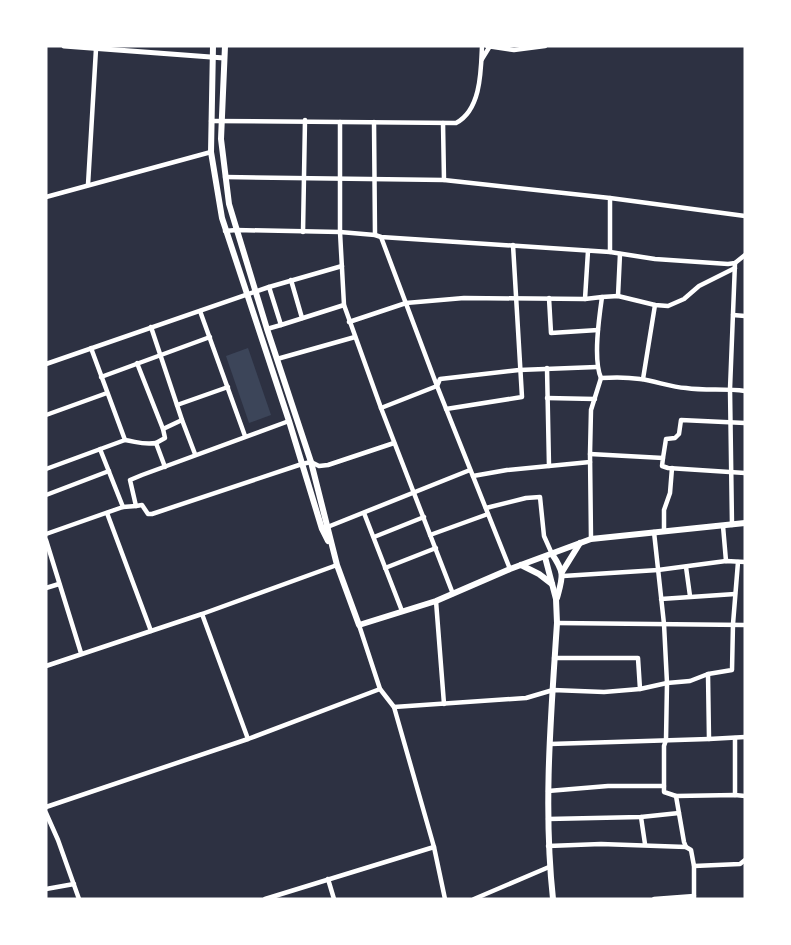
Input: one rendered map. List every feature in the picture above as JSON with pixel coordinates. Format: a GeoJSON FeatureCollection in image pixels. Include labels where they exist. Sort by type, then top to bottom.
{"type":"FeatureCollection","features":[{"type":"Feature","properties":{"kind":"main road"},"geometry":{"type":"LineString","coordinates":[[213,46],[211,152],[217,195],[225,231],[302,464],[359,625],[436,601],[545,556],[551,550],[580,544],[592,539],[745,524]]}},
{"type":"Feature","properties":{"kind":"main road"},"geometry":{"type":"LineString","coordinates":[[225,46],[221,121],[224,177],[229,204],[267,329],[311,462],[325,528]]}},
{"type":"Feature","properties":{"kind":"main road"},"geometry":{"type":"LineString","coordinates":[[556,599],[562,574],[580,544]]}},
{"type":"Feature","properties":{"kind":"main road"},"geometry":{"type":"LineString","coordinates":[[551,550],[562,574]]}},
{"type":"Feature","properties":{"kind":"main road"},"geometry":{"type":"LineString","coordinates":[[545,556],[554,586],[557,623],[548,792],[548,846],[553,899]]}},
{"type":"Feature","properties":{"kind":"main road"},"geometry":{"type":"LineString","coordinates":[[521,565],[546,578],[554,586]]}},
{"type":"Feature","properties":{"kind":"street"},"geometry":{"type":"LineString","coordinates":[[64,46],[224,58]]}},
{"type":"Feature","properties":{"kind":"street"},"geometry":{"type":"LineString","coordinates":[[211,121],[305,120],[456,123],[469,112],[475,101],[482,60],[482,46]]}},
{"type":"Feature","properties":{"kind":"street"},"geometry":{"type":"LineString","coordinates":[[482,60],[489,47],[514,50],[545,46]]}},
{"type":"Feature","properties":{"kind":"street"},"geometry":{"type":"LineString","coordinates":[[88,185],[96,49]]}},
{"type":"Feature","properties":{"kind":"street"},"geometry":{"type":"LineString","coordinates":[[303,232],[305,120]]}},
{"type":"Feature","properties":{"kind":"street"},"geometry":{"type":"LineString","coordinates":[[340,122],[340,232],[344,305],[394,443],[453,594]]}},
{"type":"Feature","properties":{"kind":"street"},"geometry":{"type":"LineString","coordinates":[[374,122],[375,235]]}},
{"type":"Feature","properties":{"kind":"street"},"geometry":{"type":"LineString","coordinates":[[443,124],[444,180]]}},
{"type":"Feature","properties":{"kind":"street"},"geometry":{"type":"LineString","coordinates":[[46,197],[211,152]]}},
{"type":"Feature","properties":{"kind":"street"},"geometry":{"type":"LineString","coordinates":[[224,177],[444,180],[610,198],[745,216]]}},
{"type":"Feature","properties":{"kind":"street"},"geometry":{"type":"LineString","coordinates":[[610,198],[610,252]]}},
{"type":"Feature","properties":{"kind":"street"},"geometry":{"type":"LineString","coordinates":[[225,231],[340,232],[375,235],[381,238],[588,250],[655,260],[735,266]]}},
{"type":"Feature","properties":{"kind":"street"},"geometry":{"type":"LineString","coordinates":[[381,238],[437,386],[510,569]]}},
{"type":"Feature","properties":{"kind":"street"},"geometry":{"type":"LineString","coordinates":[[446,409],[522,397],[513,245]]}},
{"type":"Feature","properties":{"kind":"street"},"geometry":{"type":"LineString","coordinates":[[585,299],[588,250]]}},
{"type":"Feature","properties":{"kind":"street"},"geometry":{"type":"LineString","coordinates":[[618,296],[620,254]]}},
{"type":"Feature","properties":{"kind":"street"},"geometry":{"type":"LineString","coordinates":[[350,322],[406,303],[464,298],[585,299],[618,296],[655,305],[668,306],[684,299],[699,286],[735,266],[745,255]]}},
{"type":"Feature","properties":{"kind":"street"},"geometry":{"type":"LineString","coordinates":[[46,364],[291,280],[342,266]]}},
{"type":"Feature","properties":{"kind":"street"},"geometry":{"type":"LineString","coordinates":[[732,525],[730,389],[735,266]]}},
{"type":"Feature","properties":{"kind":"street"},"geometry":{"type":"LineString","coordinates":[[291,280],[302,318]]}},
{"type":"Feature","properties":{"kind":"street"},"geometry":{"type":"LineString","coordinates":[[269,288],[281,325]]}},
{"type":"Feature","properties":{"kind":"street"},"geometry":{"type":"LineString","coordinates":[[592,539],[591,410],[601,378],[597,367],[598,330],[602,297]]}},
{"type":"Feature","properties":{"kind":"street"},"geometry":{"type":"LineString","coordinates":[[550,298],[551,333],[598,330]]}},
{"type":"Feature","properties":{"kind":"street"},"geometry":{"type":"LineString","coordinates":[[267,329],[344,305]]}},
{"type":"Feature","properties":{"kind":"street"},"geometry":{"type":"LineString","coordinates":[[643,379],[655,305]]}},
{"type":"Feature","properties":{"kind":"street"},"geometry":{"type":"LineString","coordinates":[[200,311],[245,436]]}},
{"type":"Feature","properties":{"kind":"street"},"geometry":{"type":"LineString","coordinates":[[733,315],[745,316]]}},
{"type":"Feature","properties":{"kind":"street"},"geometry":{"type":"LineString","coordinates":[[151,327],[177,406],[196,454]]}},
{"type":"Feature","properties":{"kind":"street"},"geometry":{"type":"LineString","coordinates":[[277,359],[355,337]]}},
{"type":"Feature","properties":{"kind":"street"},"geometry":{"type":"LineString","coordinates":[[101,376],[210,338]]}},
{"type":"Feature","properties":{"kind":"street"},"geometry":{"type":"LineString","coordinates":[[91,348],[125,440]]}},
{"type":"Feature","properties":{"kind":"street"},"geometry":{"type":"LineString","coordinates":[[46,469],[125,440],[139,445],[156,444],[165,438],[137,363]]}},
{"type":"Feature","properties":{"kind":"street"},"geometry":{"type":"LineString","coordinates":[[381,408],[437,386],[440,379],[519,370],[597,367]]}},
{"type":"Feature","properties":{"kind":"street"},"geometry":{"type":"LineString","coordinates":[[547,368],[550,466]]}},
{"type":"Feature","properties":{"kind":"street"},"geometry":{"type":"LineString","coordinates":[[601,378],[626,377],[643,379],[669,386],[701,390],[730,389],[745,391]]}},
{"type":"Feature","properties":{"kind":"street"},"geometry":{"type":"LineString","coordinates":[[177,406],[228,387]]}},
{"type":"Feature","properties":{"kind":"street"},"geometry":{"type":"LineString","coordinates":[[46,415],[107,393]]}},
{"type":"Feature","properties":{"kind":"street"},"geometry":{"type":"LineString","coordinates":[[547,398],[595,399]]}},
{"type":"Feature","properties":{"kind":"street"},"geometry":{"type":"LineString","coordinates":[[163,429],[182,420]]}},
{"type":"Feature","properties":{"kind":"street"},"geometry":{"type":"LineString","coordinates":[[745,423],[681,420],[679,434],[675,438],[666,439],[662,466],[745,473]]}},
{"type":"Feature","properties":{"kind":"street"},"geometry":{"type":"LineString","coordinates":[[136,506],[130,480],[288,421]]}},
{"type":"Feature","properties":{"kind":"street"},"geometry":{"type":"LineString","coordinates":[[46,534],[123,506],[142,505],[148,514],[152,514],[302,464],[311,462],[319,466],[328,465],[394,443]]}},
{"type":"Feature","properties":{"kind":"street"},"geometry":{"type":"LineString","coordinates":[[156,444],[165,467]]}},
{"type":"Feature","properties":{"kind":"street"},"geometry":{"type":"LineString","coordinates":[[100,449],[123,506]]}},
{"type":"Feature","properties":{"kind":"street"},"geometry":{"type":"LineString","coordinates":[[590,454],[663,458]]}},
{"type":"Feature","properties":{"kind":"street"},"geometry":{"type":"LineString","coordinates":[[473,476],[590,462]]}},
{"type":"Feature","properties":{"kind":"street"},"geometry":{"type":"LineString","coordinates":[[664,531],[664,510],[670,493],[672,468]]}},
{"type":"Feature","properties":{"kind":"street"},"geometry":{"type":"LineString","coordinates":[[325,528],[470,470]]}},
{"type":"Feature","properties":{"kind":"street"},"geometry":{"type":"LineString","coordinates":[[46,495],[110,471]]}},
{"type":"Feature","properties":{"kind":"street"},"geometry":{"type":"LineString","coordinates":[[486,508],[526,498],[540,497],[544,536],[551,550]]}},
{"type":"Feature","properties":{"kind":"street"},"geometry":{"type":"LineString","coordinates":[[108,513],[151,631]]}},
{"type":"Feature","properties":{"kind":"street"},"geometry":{"type":"LineString","coordinates":[[364,513],[402,611]]}},
{"type":"Feature","properties":{"kind":"street"},"geometry":{"type":"LineString","coordinates":[[430,536],[488,514]]}},
{"type":"Feature","properties":{"kind":"street"},"geometry":{"type":"LineString","coordinates":[[374,537],[424,517]]}},
{"type":"Feature","properties":{"kind":"street"},"geometry":{"type":"LineString","coordinates":[[723,526],[726,561]]}},
{"type":"Feature","properties":{"kind":"street"},"geometry":{"type":"LineString","coordinates":[[654,532],[664,624],[667,683],[664,792],[676,796],[745,796]]}},
{"type":"Feature","properties":{"kind":"street"},"geometry":{"type":"LineString","coordinates":[[46,540],[81,653]]}},
{"type":"Feature","properties":{"kind":"street"},"geometry":{"type":"LineString","coordinates":[[385,568],[436,548]]}},
{"type":"Feature","properties":{"kind":"street"},"geometry":{"type":"LineString","coordinates":[[562,574],[658,570],[726,561],[745,562]]}},
{"type":"Feature","properties":{"kind":"street"},"geometry":{"type":"LineString","coordinates":[[394,707],[526,698],[552,690],[604,692],[640,689],[732,670],[733,624],[738,562]]}},
{"type":"Feature","properties":{"kind":"street"},"geometry":{"type":"LineString","coordinates":[[46,666],[202,614],[337,565]]}},
{"type":"Feature","properties":{"kind":"street"},"geometry":{"type":"LineString","coordinates":[[686,567],[690,596]]}},
{"type":"Feature","properties":{"kind":"street"},"geometry":{"type":"LineString","coordinates":[[46,588],[59,584]]}},
{"type":"Feature","properties":{"kind":"street"},"geometry":{"type":"LineString","coordinates":[[661,599],[736,594]]}},
{"type":"Feature","properties":{"kind":"street"},"geometry":{"type":"LineString","coordinates":[[436,601],[444,704]]}},
{"type":"Feature","properties":{"kind":"street"},"geometry":{"type":"LineString","coordinates":[[202,614],[248,739]]}},
{"type":"Feature","properties":{"kind":"street"},"geometry":{"type":"LineString","coordinates":[[557,623],[745,625]]}},
{"type":"Feature","properties":{"kind":"street"},"geometry":{"type":"LineString","coordinates":[[359,625],[380,689],[394,707],[434,847],[445,899]]}},
{"type":"Feature","properties":{"kind":"street"},"geometry":{"type":"LineString","coordinates":[[554,658],[638,658],[640,689]]}},
{"type":"Feature","properties":{"kind":"street"},"geometry":{"type":"LineString","coordinates":[[708,674],[709,739]]}},
{"type":"Feature","properties":{"kind":"street"},"geometry":{"type":"LineString","coordinates":[[46,807],[248,739],[380,689]]}},
{"type":"Feature","properties":{"kind":"street"},"geometry":{"type":"LineString","coordinates":[[735,738],[735,795]]}},
{"type":"Feature","properties":{"kind":"street"},"geometry":{"type":"LineString","coordinates":[[550,744],[745,738]]}},
{"type":"Feature","properties":{"kind":"street"},"geometry":{"type":"LineString","coordinates":[[548,792],[608,786],[664,786]]}},
{"type":"Feature","properties":{"kind":"street"},"geometry":{"type":"LineString","coordinates":[[676,796],[680,826],[686,847]]}},
{"type":"Feature","properties":{"kind":"street"},"geometry":{"type":"LineString","coordinates":[[46,813],[79,899]]}},
{"type":"Feature","properties":{"kind":"street"},"geometry":{"type":"LineString","coordinates":[[548,820],[641,817],[679,813]]}},
{"type":"Feature","properties":{"kind":"street"},"geometry":{"type":"LineString","coordinates":[[641,817],[645,844]]}},
{"type":"Feature","properties":{"kind":"street"},"geometry":{"type":"LineString","coordinates":[[548,846],[645,844],[686,847],[692,850],[694,898],[654,899]]}},
{"type":"Feature","properties":{"kind":"street"},"geometry":{"type":"LineString","coordinates":[[268,898],[434,847]]}},
{"type":"Feature","properties":{"kind":"street"},"geometry":{"type":"LineString","coordinates":[[694,866],[740,864],[745,860]]}},
{"type":"Feature","properties":{"kind":"street"},"geometry":{"type":"LineString","coordinates":[[474,899],[550,867]]}},
{"type":"Feature","properties":{"kind":"street"},"geometry":{"type":"LineString","coordinates":[[328,880],[334,899]]}},
{"type":"Feature","properties":{"kind":"street"},"geometry":{"type":"LineString","coordinates":[[46,889],[74,884]]}},
{"type":"Feature","properties":{"kind":"shaded area"},"geometry":{"type":"Polygon","coordinates":[[[248,348],[271,415],[249,423],[226,356],[248,348]]]}}]}
